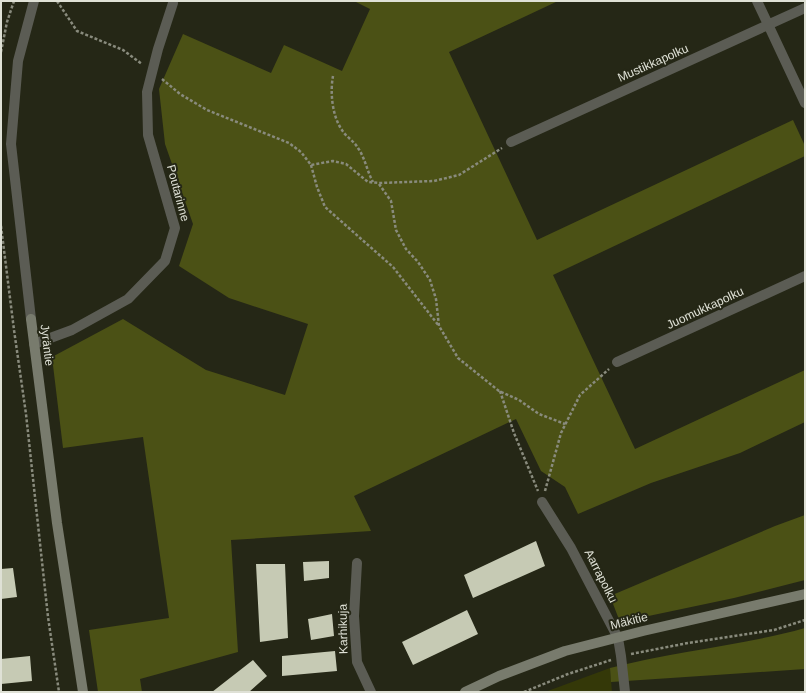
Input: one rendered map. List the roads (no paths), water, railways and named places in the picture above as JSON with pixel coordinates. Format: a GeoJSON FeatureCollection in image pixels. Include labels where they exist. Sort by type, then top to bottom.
{"type":"FeatureCollection","features":[{"type":"Feature","properties":{"kind":"street","name":"Jyräntie"},"geometry":{"type":"LineString","coordinates":[[34,1],[18,61],[11,144],[34,344],[57,523],[83,692]]}},
{"type":"Feature","properties":{"kind":"street"},"geometry":{"type":"LineString","coordinates":[[757,1],[805,103]]}},
{"type":"Feature","properties":{"kind":"street","name":"Poutarinne"},"geometry":{"type":"LineString","coordinates":[[34,344],[72,330],[128,299],[165,261],[175,228],[148,135],[147,92],[173,3]]}},
{"type":"Feature","properties":{"kind":"street","name":"Mustikkapolku"},"geometry":{"type":"LineString","coordinates":[[511,142],[805,8]]}},
{"type":"Feature","properties":{"kind":"street","name":"Juomukkapolku"},"geometry":{"type":"LineString","coordinates":[[617,362],[805,276]]}},
{"type":"Feature","properties":{"kind":"street","name":"Aarrapolku"},"geometry":{"type":"LineString","coordinates":[[542,502],[572,548],[618,638],[625,692]]}},
{"type":"Feature","properties":{"kind":"street","name":"Karhikuja"},"geometry":{"type":"LineString","coordinates":[[357,563],[354,616],[357,662],[372,692]]}},
{"type":"Feature","properties":{"kind":"street","name":"Mäkitie"},"geometry":{"type":"LineString","coordinates":[[465,692],[499,676],[565,651],[643,631],[805,594]]}}]}
